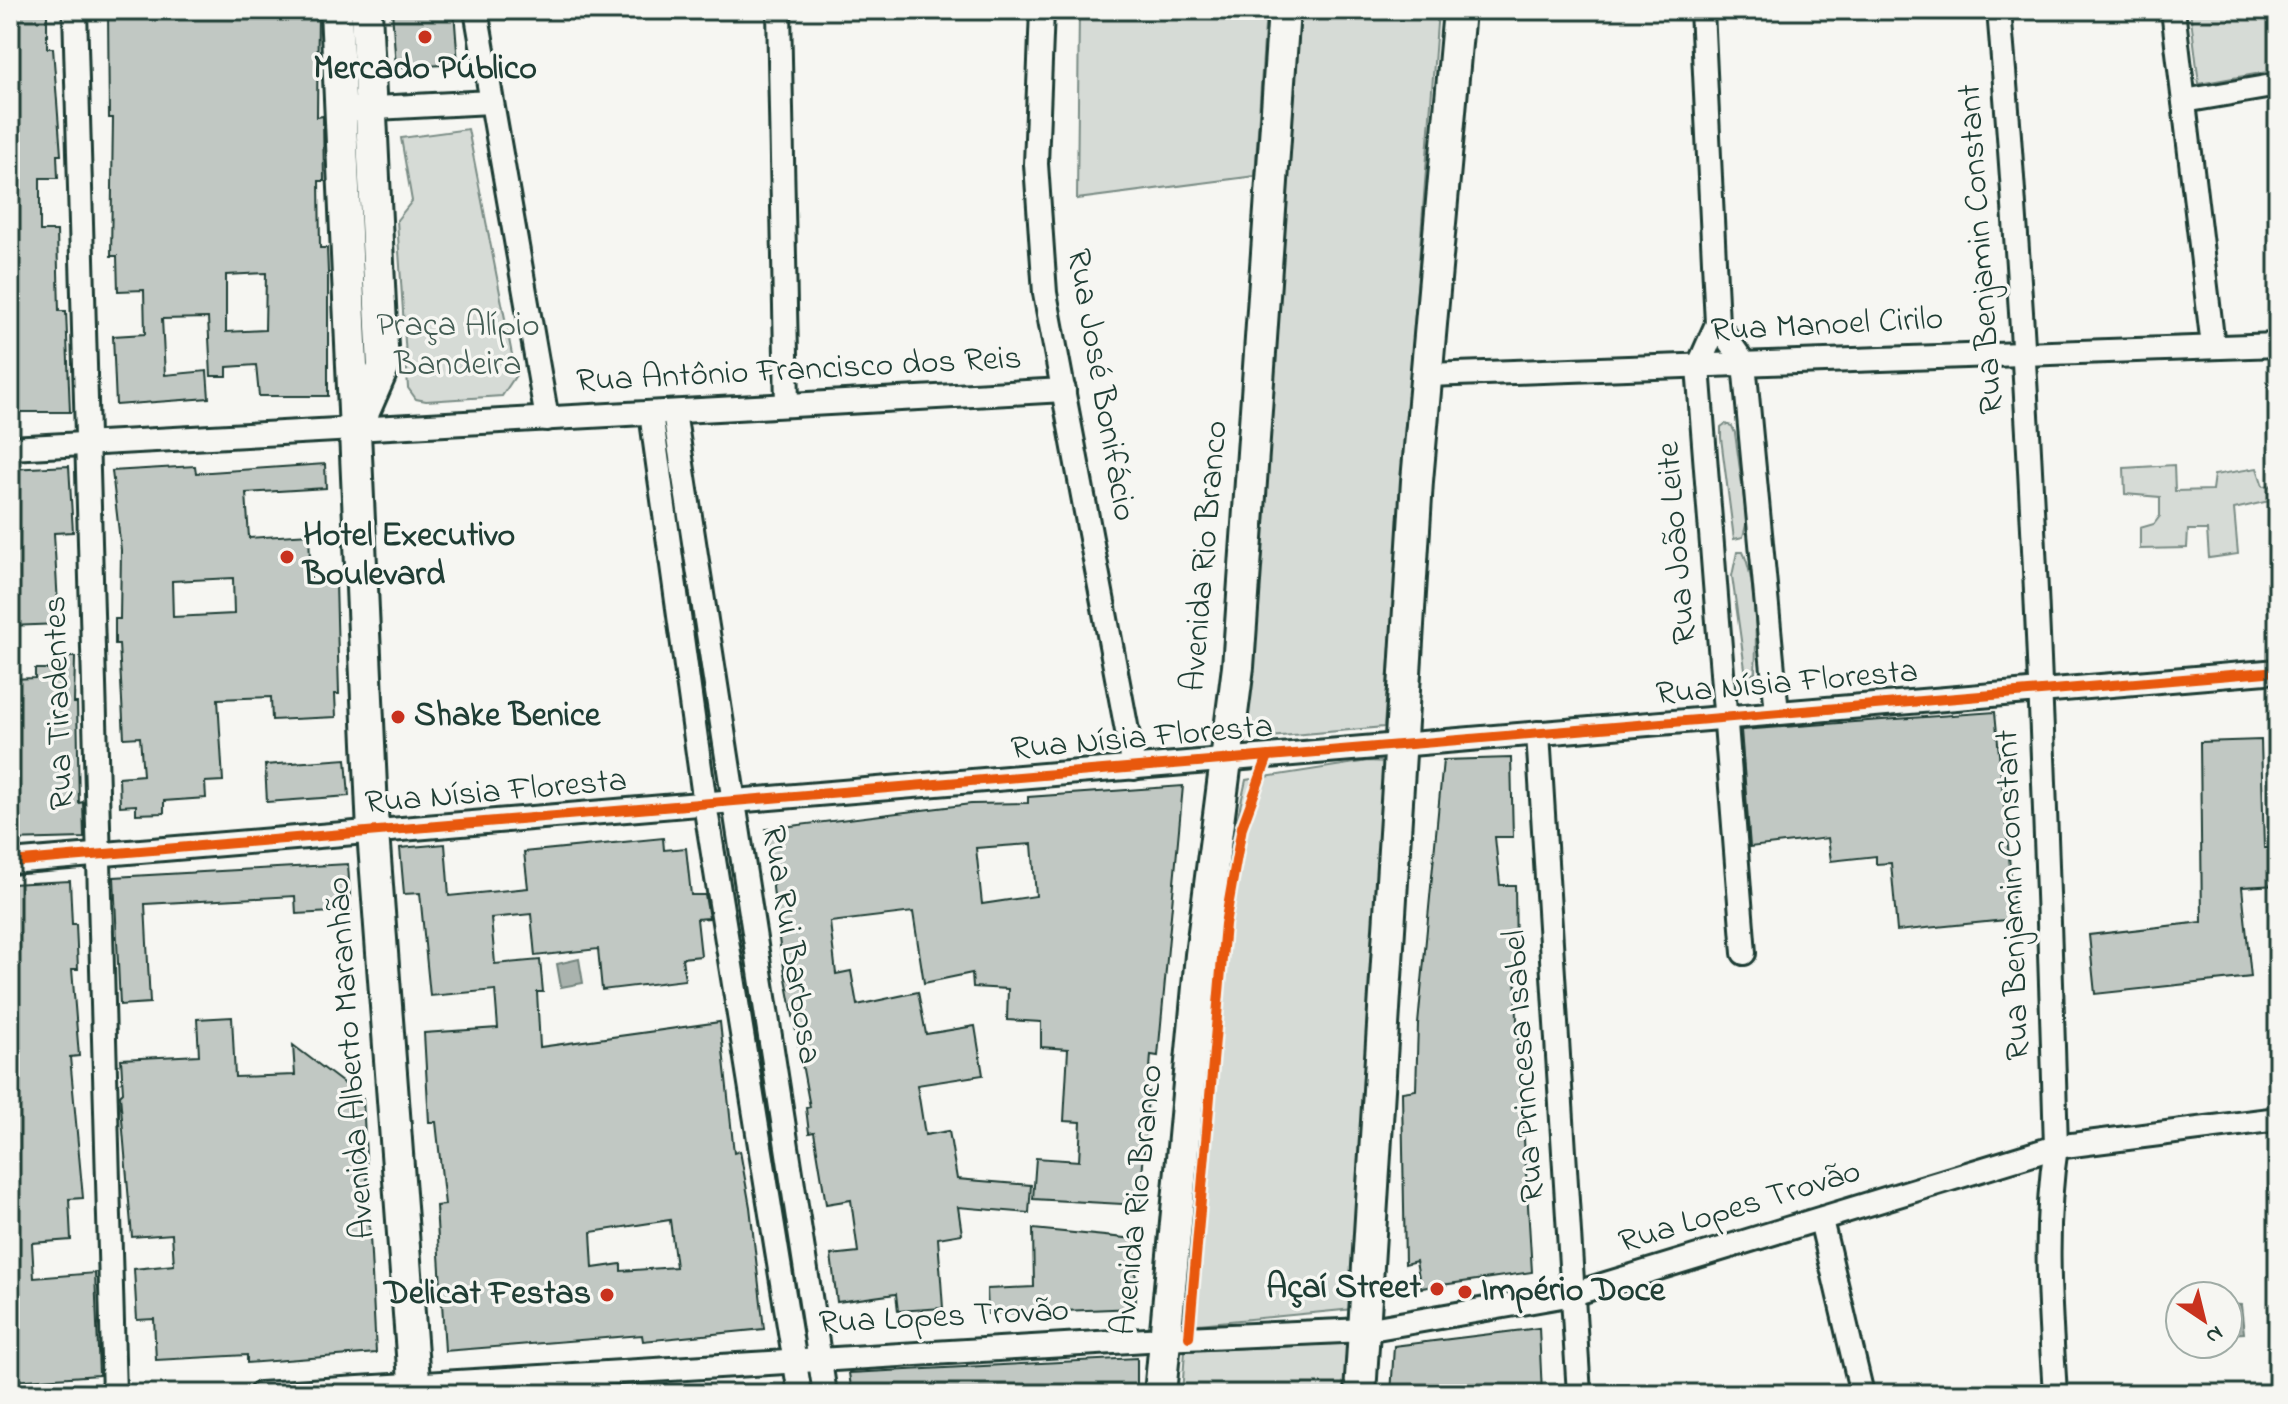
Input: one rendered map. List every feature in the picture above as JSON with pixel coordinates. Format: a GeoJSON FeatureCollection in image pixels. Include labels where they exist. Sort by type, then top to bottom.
{"type":"FeatureCollection","features":[{"type":"Feature","properties":{"kind":"main road","name":"Avenida Alberto Maranhão"},"geometry":{"type":"LineString","coordinates":[[336,10],[356,109],[383,368],[357,429],[373,832],[415,1390]]}},
{"type":"Feature","properties":{"kind":"main road","name":"Avenida Alberto Maranhão"},"geometry":{"type":"LineString","coordinates":[[356,109],[366,10]]}},
{"type":"Feature","properties":{"kind":"main road","name":"Avenida Rio Branco"},"geometry":{"type":"LineString","coordinates":[[1160,1394],[1201,955],[1238,667],[1284,10]]}},
{"type":"Feature","properties":{"kind":"main road"},"geometry":{"type":"LineString","coordinates":[[1360,1394],[1403,745],[1408,608],[1459,10]]}},
{"type":"Feature","properties":{"kind":"street","name":"Rua Tiradentes"},"geometry":{"type":"LineString","coordinates":[[75,10],[114,1394]]}},
{"type":"Feature","properties":{"kind":"street"},"geometry":{"type":"LineString","coordinates":[[476,10],[547,419]]}},
{"type":"Feature","properties":{"kind":"street"},"geometry":{"type":"LineString","coordinates":[[779,10],[787,405]]}},
{"type":"Feature","properties":{"kind":"street","name":"Rua José Bonifácio"},"geometry":{"type":"LineString","coordinates":[[1042,10],[1036,164],[1045,293],[1134,768]]}},
{"type":"Feature","properties":{"kind":"street","name":"Rua João Leite"},"geometry":{"type":"LineString","coordinates":[[1702,10],[1717,324],[1698,367],[1744,953]]}},
{"type":"Feature","properties":{"kind":"street","name":"Rua Benjamin Constant"},"geometry":{"type":"LineString","coordinates":[[1999,10],[2023,352],[2042,691],[2056,1147],[2049,1192],[2048,1272],[2055,1394]]}},
{"type":"Feature","properties":{"kind":"street"},"geometry":{"type":"LineString","coordinates":[[2173,10],[2213,346]]}},
{"type":"Feature","properties":{"kind":"street"},"geometry":{"type":"LineString","coordinates":[[2184,101],[2278,85]]}},
{"type":"Feature","properties":{"kind":"street"},"geometry":{"type":"LineString","coordinates":[[356,109],[491,102]]}},
{"type":"Feature","properties":{"kind":"street"},"geometry":{"type":"LineString","coordinates":[[1717,324],[1744,363],[1777,713]]}},
{"type":"Feature","properties":{"kind":"street","name":"Rua Manoel Cirilo"},"geometry":{"type":"LineString","coordinates":[[1427,375],[2278,345]]}},
{"type":"Feature","properties":{"kind":"street","name":"Rua Antônio Francisco dos Reis"},"geometry":{"type":"LineString","coordinates":[[10,448],[1064,390]]}},
{"type":"Feature","properties":{"kind":"street","name":"Rua Rui Barbosa"},"geometry":{"type":"LineString","coordinates":[[674,412],[825,1394]]}},
{"type":"Feature","properties":{"kind":"street","name":"Rua Rui Barbosa"},"geometry":{"type":"LineString","coordinates":[[651,413],[705,804],[800,1394]]}},
{"type":"Feature","properties":{"kind":"street"},"geometry":{"type":"LineString","coordinates":[[675,588],[700,585]]}},
{"type":"Feature","properties":{"kind":"street","name":"Rua Nísia Floresta"},"geometry":{"type":"LineString","coordinates":[[10,862],[2278,671]]}},
{"type":"Feature","properties":{"kind":"street","name":"Rua Princesa Isabel"},"geometry":{"type":"LineString","coordinates":[[1538,733],[1579,1394]]}},
{"type":"Feature","properties":{"kind":"street"},"geometry":{"type":"LineString","coordinates":[[732,964],[758,961]]}},
{"type":"Feature","properties":{"kind":"street","name":"Rua Lopes Trovão"},"geometry":{"type":"LineString","coordinates":[[260,1394],[415,1390],[820,1358],[1365,1330],[1573,1294],[2056,1147],[2278,1119]]}},
{"type":"Feature","properties":{"kind":"street"},"geometry":{"type":"LineString","coordinates":[[758,1127],[784,1125]]}},
{"type":"Feature","properties":{"kind":"street"},"geometry":{"type":"LineString","coordinates":[[1821,1220],[1862,1394]]}},
{"type":"Feature","properties":{"kind":"green space"},"geometry":{"type":"Polygon","coordinates":[[[1079,10],[1266,10],[1255,176],[1077,199],[1079,10]]]}},
{"type":"Feature","properties":{"kind":"green space"},"geometry":{"type":"Polygon","coordinates":[[[1301,10],[1438,10],[1384,727],[1246,739],[1301,10]]]}},
{"type":"Feature","properties":{"kind":"green space"},"geometry":{"type":"Polygon","coordinates":[[[2190,10],[2278,10],[2278,70],[2199,84],[2190,10]]]}},
{"type":"Feature","properties":{"kind":"green space","name":"Praça Alípio Bandeira"},"geometry":{"type":"Polygon","coordinates":[[[468,129],[516,375],[502,396],[426,401],[416,399],[408,388],[397,220],[412,201],[401,138],[468,129]]]}},
{"type":"Feature","properties":{"kind":"green space"},"geometry":{"type":"Polygon","coordinates":[[[1725,424],[1732,426],[1735,433],[1747,521],[1743,537],[1734,539],[1721,438],[1721,427],[1725,424]]]}},
{"type":"Feature","properties":{"kind":"green space"},"geometry":{"type":"Polygon","coordinates":[[[2174,465],[2175,491],[2212,490],[2214,475],[2257,468],[2263,486],[2278,485],[2278,499],[2234,509],[2238,554],[2209,558],[2207,530],[2188,530],[2187,548],[2140,549],[2140,528],[2154,524],[2160,516],[2160,497],[2125,494],[2124,468],[2174,465]]]}},
{"type":"Feature","properties":{"kind":"green space"},"geometry":{"type":"Polygon","coordinates":[[[1737,552],[1743,552],[1747,564],[1755,611],[1755,673],[1746,676],[1732,576],[1737,552]]]}},
{"type":"Feature","properties":{"kind":"green space"},"geometry":{"type":"Polygon","coordinates":[[[1368,761],[1386,762],[1353,1309],[1188,1325],[1182,1317],[1217,911],[1246,780],[1368,761]]]}},
{"type":"Feature","properties":{"kind":"green space"},"geometry":{"type":"Polygon","coordinates":[[[1353,1343],[1350,1394],[1182,1394],[1185,1351],[1353,1343]]]}},
{"type":"Feature","properties":{"kind":"shaded area"},"geometry":{"type":"Polygon","coordinates":[[[579,959],[583,983],[561,987],[557,964],[579,959]]]}},
{"type":"Feature","properties":{"kind":"building"},"geometry":{"type":"Polygon","coordinates":[[[10,10],[47,10],[47,48],[53,48],[61,155],[57,155],[58,178],[40,178],[40,231],[57,231],[59,311],[66,311],[70,412],[10,412],[10,10]]]}},
{"type":"Feature","properties":{"kind":"building"},"geometry":{"type":"Polygon","coordinates":[[[108,10],[318,10],[317,117],[323,116],[324,181],[319,181],[320,248],[327,248],[328,396],[259,396],[256,365],[227,367],[227,376],[211,376],[208,318],[162,319],[165,375],[207,371],[209,398],[116,405],[113,336],[145,334],[144,290],[118,291],[117,256],[111,256],[113,118],[109,118],[108,10]],[[266,273],[226,275],[226,332],[265,330],[266,273]]]}},
{"type":"Feature","properties":{"kind":"building","name":"Mercado Público"},"geometry":{"type":"Polygon","coordinates":[[[392,10],[454,10],[458,64],[396,68],[392,10]]]}},
{"type":"Feature","properties":{"kind":"building"},"geometry":{"type":"Polygon","coordinates":[[[325,464],[326,488],[246,493],[249,538],[309,534],[311,584],[336,582],[339,694],[335,694],[336,717],[272,720],[271,697],[218,699],[223,781],[205,782],[206,798],[164,801],[164,813],[136,814],[136,805],[120,806],[119,777],[143,775],[140,737],[124,738],[119,644],[115,644],[115,619],[120,619],[121,550],[112,471],[195,466],[196,473],[325,464]],[[233,578],[172,581],[173,617],[234,614],[233,578]]]}},
{"type":"Feature","properties":{"kind":"building"},"geometry":{"type":"Polygon","coordinates":[[[69,466],[73,532],[54,533],[59,624],[10,626],[10,469],[69,466]]]}},
{"type":"Feature","properties":{"kind":"building"},"geometry":{"type":"Polygon","coordinates":[[[52,657],[75,657],[74,703],[77,703],[79,803],[83,802],[84,838],[10,840],[10,810],[20,810],[10,679],[35,678],[35,669],[52,669],[52,657]]]}},
{"type":"Feature","properties":{"kind":"building"},"geometry":{"type":"Polygon","coordinates":[[[1995,712],[2015,919],[1897,931],[1891,863],[1876,864],[1876,856],[1831,861],[1828,838],[1750,847],[1741,730],[1995,712]]]}},
{"type":"Feature","properties":{"kind":"building"},"geometry":{"type":"Polygon","coordinates":[[[2261,740],[2264,848],[2278,848],[2278,885],[2242,887],[2251,977],[2095,994],[2089,935],[2202,922],[2200,742],[2261,740]]]}},
{"type":"Feature","properties":{"kind":"building"},"geometry":{"type":"Polygon","coordinates":[[[1511,758],[1513,837],[1495,837],[1500,885],[1515,885],[1517,1023],[1532,1272],[1421,1288],[1416,1261],[1405,1264],[1402,1092],[1416,1090],[1418,1024],[1443,760],[1511,758]]]}},
{"type":"Feature","properties":{"kind":"building"},"geometry":{"type":"Polygon","coordinates":[[[346,759],[349,796],[267,802],[265,765],[346,759]]]}},
{"type":"Feature","properties":{"kind":"building"},"geometry":{"type":"Polygon","coordinates":[[[1183,786],[1158,1056],[1151,1055],[1140,1205],[1033,1199],[1036,1158],[1079,1161],[1081,1122],[1064,1121],[1068,1049],[1041,1047],[1041,1022],[1007,1020],[1008,989],[973,987],[972,973],[924,983],[913,912],[830,922],[836,974],[851,971],[857,1005],[918,992],[926,1034],[975,1026],[983,1075],[917,1085],[925,1135],[949,1131],[957,1179],[1031,1185],[1029,1213],[958,1207],[962,1234],[938,1238],[943,1308],[898,1311],[896,1294],[837,1302],[831,1255],[858,1252],[851,1200],[826,1204],[814,1132],[809,1133],[806,1108],[810,1107],[780,946],[766,829],[971,804],[1028,803],[1028,797],[1183,786]],[[1032,844],[976,848],[982,904],[1036,896],[1032,844]]]}},
{"type":"Feature","properties":{"kind":"building"},"geometry":{"type":"Polygon","coordinates":[[[663,838],[664,850],[686,848],[691,895],[705,895],[709,918],[697,919],[701,956],[682,958],[685,980],[602,990],[598,949],[535,956],[531,914],[491,918],[495,964],[540,960],[543,992],[537,992],[540,1047],[720,1022],[734,1153],[740,1151],[750,1207],[764,1329],[643,1341],[642,1335],[445,1351],[436,1206],[445,1205],[436,1122],[429,1122],[424,1033],[498,1028],[495,990],[430,996],[420,893],[404,894],[400,848],[445,844],[449,896],[528,888],[524,852],[663,838]],[[670,1220],[591,1232],[593,1268],[621,1264],[621,1271],[676,1267],[670,1220]]]}},
{"type":"Feature","properties":{"kind":"building"},"geometry":{"type":"Polygon","coordinates":[[[348,864],[351,911],[296,914],[295,896],[145,904],[150,1003],[120,1005],[114,877],[348,864]]]}},
{"type":"Feature","properties":{"kind":"building"},"geometry":{"type":"Polygon","coordinates":[[[70,881],[72,924],[76,924],[78,969],[72,969],[79,1056],[70,1057],[83,1198],[69,1199],[71,1240],[32,1243],[34,1278],[95,1273],[99,1375],[10,1381],[10,884],[70,881]]]}},
{"type":"Feature","properties":{"kind":"building"},"geometry":{"type":"Polygon","coordinates":[[[232,1017],[235,1077],[295,1075],[293,1045],[363,1098],[376,1353],[247,1363],[247,1355],[156,1360],[154,1319],[137,1320],[134,1269],[174,1265],[172,1234],[132,1237],[120,1095],[123,1092],[121,1059],[199,1055],[197,1019],[232,1017]]]}},
{"type":"Feature","properties":{"kind":"building"},"geometry":{"type":"Polygon","coordinates":[[[1033,1229],[1135,1239],[1136,1308],[988,1314],[987,1289],[1034,1287],[1033,1229]]]}},
{"type":"Feature","properties":{"kind":"building"},"geometry":{"type":"Polygon","coordinates":[[[1539,1328],[1542,1394],[1391,1394],[1394,1346],[1539,1328]]]}},
{"type":"Feature","properties":{"kind":"building"},"geometry":{"type":"Polygon","coordinates":[[[1137,1358],[1137,1394],[852,1394],[849,1373],[1137,1358]]]}},
{"type":"Feature","properties":{"kind":"cycle path"},"geometry":{"type":"LineString","coordinates":[[10,862],[2278,671]]}},
{"type":"Feature","properties":{"kind":"cycle path"},"geometry":{"type":"LineString","coordinates":[[1189,1337],[1225,924],[1242,827],[1268,756]]}},
{"type":"Feature","properties":{"kind":"place","name":"Mercado Público"},"geometry":{"type":"Point","coordinates":[425,37]}},
{"type":"Feature","properties":{"kind":"place","name":"Hotel Executivo Boulevard"},"geometry":{"type":"Point","coordinates":[287,557]}},
{"type":"Feature","properties":{"kind":"place","name":"Shake Benice"},"geometry":{"type":"Point","coordinates":[398,717]}},
{"type":"Feature","properties":{"kind":"place","name":"Açaí Street"},"geometry":{"type":"Point","coordinates":[1437,1289]}},
{"type":"Feature","properties":{"kind":"place","name":"Império Doce"},"geometry":{"type":"Point","coordinates":[1465,1292]}},
{"type":"Feature","properties":{"kind":"place","name":"Delicat Festas"},"geometry":{"type":"Point","coordinates":[607,1295]}}]}
